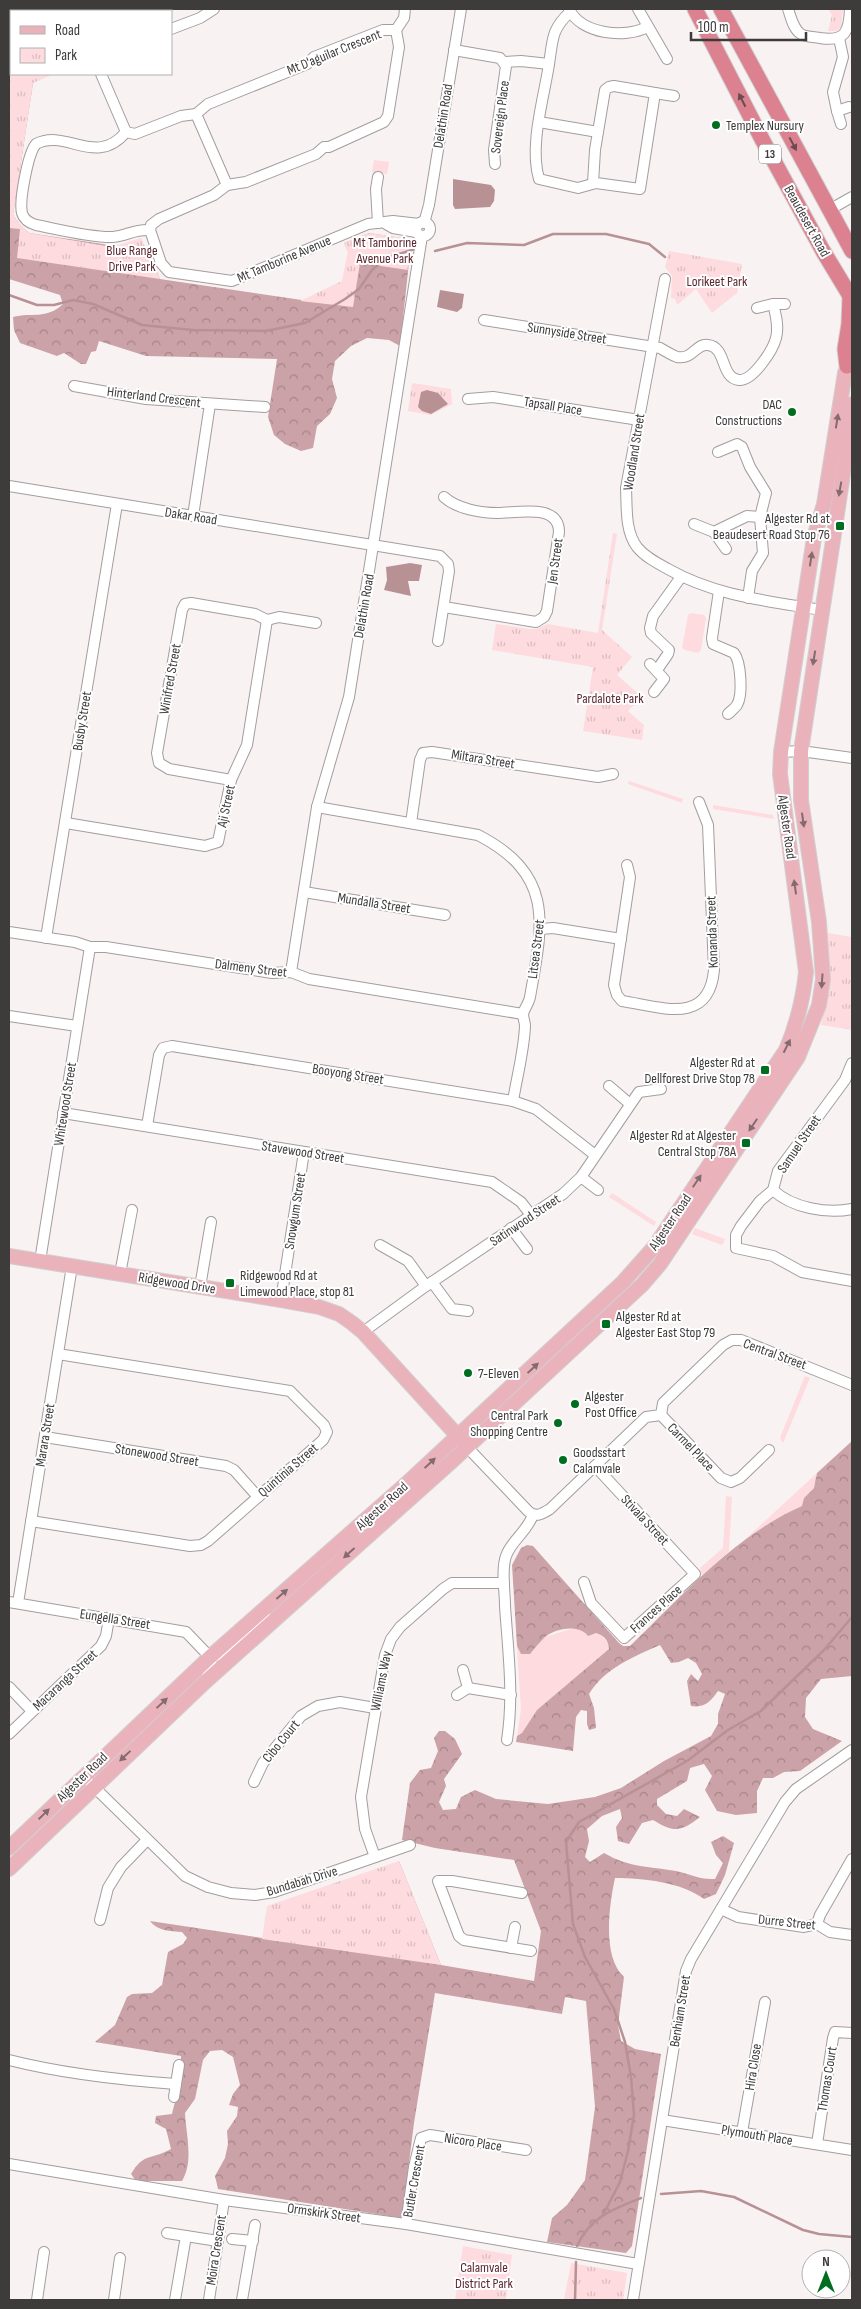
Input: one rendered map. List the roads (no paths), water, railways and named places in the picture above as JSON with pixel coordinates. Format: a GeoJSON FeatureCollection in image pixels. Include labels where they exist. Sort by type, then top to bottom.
{"type":"FeatureCollection","features":[{"type":"Feature","properties":{"kind":"highway","name":"Beaudesert Road"},"geometry":{"type":"LineString","coordinates":[[695,9],[823,252],[851,298]]}},
{"type":"Feature","properties":{"kind":"highway","name":"Beaudesert Road"},"geometry":{"type":"LineString","coordinates":[[721,9],[852,251]]}},
{"type":"Feature","properties":{"kind":"highway"},"geometry":{"type":"LineString","coordinates":[[850,362],[845,350],[851,298]]}},
{"type":"Feature","properties":{"kind":"main road","name":"Algester Road"},"geometry":{"type":"LineString","coordinates":[[9,1848],[205,1682],[284,1610],[463,1442],[644,1260],[786,1050],[796,1026],[803,1000],[806,972],[780,774],[781,752],[814,538],[824,504],[850,362]]}},
{"type":"Feature","properties":{"kind":"main road","name":"Algester Road"},"geometry":{"type":"LineString","coordinates":[[9,1869],[89,1781],[210,1658],[463,1442],[642,1285],[660,1264],[798,1057],[819,1005],[823,979],[819,922],[801,800],[801,751],[849,435],[852,404]]}},
{"type":"Feature","properties":{"kind":"main road","name":"Ridgewood Drive"},"geometry":{"type":"LineString","coordinates":[[9,1256],[281,1300],[319,1307],[339,1314],[363,1332],[463,1442]]}},
{"type":"Feature","properties":{"kind":"street"},"geometry":{"type":"LineString","coordinates":[[172,29],[200,18],[214,9]]}},
{"type":"Feature","properties":{"kind":"street"},"geometry":{"type":"LineString","coordinates":[[396,30],[404,18],[405,9]]}},
{"type":"Feature","properties":{"kind":"street","name":"Delathin Road"},"geometry":{"type":"LineString","coordinates":[[291,972],[317,807],[349,697],[374,546],[420,229],[429,205],[461,9]]}},
{"type":"Feature","properties":{"kind":"street"},"geometry":{"type":"LineString","coordinates":[[638,9],[667,59]]}},
{"type":"Feature","properties":{"kind":"street"},"geometry":{"type":"LineString","coordinates":[[788,9],[796,28],[801,34],[830,39],[845,35],[850,9]]}},
{"type":"Feature","properties":{"kind":"street"},"geometry":{"type":"LineString","coordinates":[[647,27],[632,33],[594,30],[569,10],[558,23],[554,32],[539,122],[536,151],[539,179],[578,188],[592,184],[640,189],[655,93]]}},
{"type":"Feature","properties":{"kind":"street","name":"Mt D'aguilar Crescent"},"geometry":{"type":"LineString","coordinates":[[196,114],[208,104],[307,64],[314,57],[383,30],[396,30],[399,47],[388,116],[384,122],[324,147],[316,154],[246,182],[227,185]]}},
{"type":"Feature","properties":{"kind":"street"},"geometry":{"type":"LineString","coordinates":[[839,38],[843,57],[833,92],[841,124]]}},
{"type":"Feature","properties":{"kind":"street","name":"Sovereign Place"},"geometry":{"type":"LineString","coordinates":[[454,50],[500,58],[504,62],[505,70],[494,150],[495,164]]}},
{"type":"Feature","properties":{"kind":"street"},"geometry":{"type":"LineString","coordinates":[[504,62],[549,64]]}},
{"type":"Feature","properties":{"kind":"street"},"geometry":{"type":"LineString","coordinates":[[101,75],[124,129],[135,134],[181,116],[196,114],[227,185],[214,195],[159,219],[151,225],[150,230],[136,230],[118,236],[36,226],[27,221],[22,214],[22,205],[30,157],[36,144],[48,140],[98,148],[107,147],[116,143],[124,129]]}},
{"type":"Feature","properties":{"kind":"street"},"geometry":{"type":"LineString","coordinates":[[592,184],[605,90],[608,87],[674,96]]}},
{"type":"Feature","properties":{"kind":"street"},"geometry":{"type":"LineString","coordinates":[[837,111],[849,107]]}},
{"type":"Feature","properties":{"kind":"street"},"geometry":{"type":"LineString","coordinates":[[539,122],[598,132]]}},
{"type":"Feature","properties":{"kind":"street"},"geometry":{"type":"LineString","coordinates":[[378,177],[376,189],[381,223],[398,221],[420,229]]}},
{"type":"Feature","properties":{"kind":"street"},"geometry":{"type":"LineString","coordinates":[[829,210],[852,197]]}},
{"type":"Feature","properties":{"kind":"street","name":"Mt Tamborine Avenue"},"geometry":{"type":"LineString","coordinates":[[150,230],[161,263],[169,272],[228,282],[359,227],[381,223]]}},
{"type":"Feature","properties":{"kind":"street","name":"Woodland Street"},"geometry":{"type":"LineString","coordinates":[[665,279],[626,488],[627,519],[631,534],[637,546],[648,558],[681,577],[719,591],[748,598],[821,610]]}},
{"type":"Feature","properties":{"kind":"street"},"geometry":{"type":"LineString","coordinates":[[757,308],[773,304],[785,304]]}},
{"type":"Feature","properties":{"kind":"street","name":"Sunnyside Street"},"geometry":{"type":"LineString","coordinates":[[484,320],[651,347],[678,357],[692,354],[702,345],[714,346],[730,376],[738,380],[744,380],[752,376],[772,348],[777,328],[773,304]]}},
{"type":"Feature","properties":{"kind":"street","name":"Hinterland Crescent"},"geometry":{"type":"LineString","coordinates":[[74,386],[146,399],[210,404],[193,516]]}},
{"type":"Feature","properties":{"kind":"street","name":"Tapsall Place"},"geometry":{"type":"LineString","coordinates":[[468,399],[493,397],[638,420]]}},
{"type":"Feature","properties":{"kind":"street"},"geometry":{"type":"LineString","coordinates":[[210,404],[266,407]]}},
{"type":"Feature","properties":{"kind":"street"},"geometry":{"type":"LineString","coordinates":[[718,452],[737,444],[742,447],[750,468],[766,493],[760,517],[763,554],[752,571],[748,598]]}},
{"type":"Feature","properties":{"kind":"street","name":"Dakar Road"},"geometry":{"type":"LineString","coordinates":[[9,486],[440,556],[445,560],[449,571],[444,607]]}},
{"type":"Feature","properties":{"kind":"street","name":"Jen Street"},"geometry":{"type":"LineString","coordinates":[[444,497],[452,504],[476,510],[499,513],[520,510],[548,514],[556,518],[559,524],[547,611],[540,620],[536,622],[444,607]]}},
{"type":"Feature","properties":{"kind":"street","name":"Busby Street"},"geometry":{"type":"LineString","coordinates":[[46,938],[117,504]]}},
{"type":"Feature","properties":{"kind":"street"},"geometry":{"type":"LineString","coordinates":[[714,532],[747,516],[760,517]]}},
{"type":"Feature","properties":{"kind":"street"},"geometry":{"type":"LineString","coordinates":[[694,524],[714,532],[726,549]]}},
{"type":"Feature","properties":{"kind":"street"},"geometry":{"type":"LineString","coordinates":[[654,692],[664,679],[653,667],[668,654],[669,650],[651,633],[651,622],[681,577]]}},
{"type":"Feature","properties":{"kind":"street"},"geometry":{"type":"LineString","coordinates":[[719,591],[712,638],[713,644],[734,653],[740,664],[739,697],[737,704],[728,714]]}},
{"type":"Feature","properties":{"kind":"street","name":"Winifred Street"},"geometry":{"type":"LineString","coordinates":[[231,780],[169,769],[159,762],[157,753],[182,610],[185,604],[191,603],[255,614],[267,620]]}},
{"type":"Feature","properties":{"kind":"street"},"geometry":{"type":"LineString","coordinates":[[438,641],[444,607]]}},
{"type":"Feature","properties":{"kind":"street"},"geometry":{"type":"LineString","coordinates":[[267,620],[279,617],[316,623]]}},
{"type":"Feature","properties":{"kind":"street","name":"Aji Street"},"geometry":{"type":"LineString","coordinates":[[66,823],[205,846],[218,842],[231,780],[247,745],[267,620]]}},
{"type":"Feature","properties":{"kind":"street"},"geometry":{"type":"LineString","coordinates":[[781,752],[801,751],[852,758]]}},
{"type":"Feature","properties":{"kind":"street","name":"Miltara Street"},"geometry":{"type":"LineString","coordinates":[[411,822],[420,760],[423,752],[598,777],[613,774]]}},
{"type":"Feature","properties":{"kind":"street","name":"Konanda Street"},"geometry":{"type":"LineString","coordinates":[[621,939],[614,985],[617,995],[622,1001],[683,1010],[697,1006],[707,996],[713,985],[714,970],[708,824],[699,802]]}},
{"type":"Feature","properties":{"kind":"street","name":"Litsea Street"},"geometry":{"type":"LineString","coordinates":[[317,807],[478,834],[502,849],[527,874],[536,891],[541,912],[541,929],[529,1000],[523,1014],[524,1031],[513,1101]]}},
{"type":"Feature","properties":{"kind":"street"},"geometry":{"type":"LineString","coordinates":[[541,929],[553,928],[621,939],[630,877],[627,865]]}},
{"type":"Feature","properties":{"kind":"street","name":"Mundalla Street"},"geometry":{"type":"LineString","coordinates":[[304,892],[445,915]]}},
{"type":"Feature","properties":{"kind":"street","name":"Dalmeny Street"},"geometry":{"type":"LineString","coordinates":[[9,932],[75,942],[90,947],[106,946],[272,973],[291,972],[309,979],[523,1014]]}},
{"type":"Feature","properties":{"kind":"street","name":"Whitewood Street"},"geometry":{"type":"LineString","coordinates":[[40,1261],[90,947]]}},
{"type":"Feature","properties":{"kind":"street"},"geometry":{"type":"LineString","coordinates":[[9,1016],[77,1026]]}},
{"type":"Feature","properties":{"kind":"street","name":"Booyong Street"},"geometry":{"type":"LineString","coordinates":[[147,1126],[158,1055],[163,1048],[172,1046],[513,1101],[536,1109],[595,1155]]}},
{"type":"Feature","properties":{"kind":"street","name":"Samuel Street"},"geometry":{"type":"LineString","coordinates":[[852,1063],[849,1082],[778,1171],[773,1190],[760,1201],[736,1235],[736,1248],[773,1256],[802,1272],[852,1281]]}},
{"type":"Feature","properties":{"kind":"street"},"geometry":{"type":"LineString","coordinates":[[609,1086],[630,1104]]}},
{"type":"Feature","properties":{"kind":"street","name":"Satinwood Street"},"geometry":{"type":"LineString","coordinates":[[363,1332],[429,1284],[563,1194],[581,1177],[638,1092],[661,1089]]}},
{"type":"Feature","properties":{"kind":"street","name":"Stavewood Street"},"geometry":{"type":"LineString","coordinates":[[63,1113],[492,1182],[521,1202],[531,1214]]}},
{"type":"Feature","properties":{"kind":"street","name":"Snowgum Street"},"geometry":{"type":"LineString","coordinates":[[281,1300],[304,1152]]}},
{"type":"Feature","properties":{"kind":"street"},"geometry":{"type":"LineString","coordinates":[[581,1177],[598,1190]]}},
{"type":"Feature","properties":{"kind":"street"},"geometry":{"type":"LineString","coordinates":[[773,1190],[783,1199],[814,1208],[839,1212],[852,1209]]}},
{"type":"Feature","properties":{"kind":"street"},"geometry":{"type":"LineString","coordinates":[[120,1274],[132,1210]]}},
{"type":"Feature","properties":{"kind":"street"},"geometry":{"type":"LineString","coordinates":[[200,1287],[210,1222]]}},
{"type":"Feature","properties":{"kind":"street"},"geometry":{"type":"LineString","coordinates":[[511,1228],[527,1249]]}},
{"type":"Feature","properties":{"kind":"street"},"geometry":{"type":"LineString","coordinates":[[380,1245],[408,1262],[452,1309],[468,1311]]}},
{"type":"Feature","properties":{"kind":"street","name":"Marara Street"},"geometry":{"type":"LineString","coordinates":[[13,1602],[31,1520],[72,1266]]}},
{"type":"Feature","properties":{"kind":"street","name":"Central Street"},"geometry":{"type":"LineString","coordinates":[[661,1415],[663,1403],[723,1345],[732,1340],[741,1340],[852,1385]]}},
{"type":"Feature","properties":{"kind":"street","name":"Quintinia Street"},"geometry":{"type":"LineString","coordinates":[[31,1520],[190,1546],[201,1545],[208,1541],[323,1440],[327,1432],[324,1425],[290,1391],[58,1354]]}},
{"type":"Feature","properties":{"kind":"street"},"geometry":{"type":"LineString","coordinates":[[463,1442],[533,1515],[541,1515],[550,1509],[646,1417],[661,1415]]}},
{"type":"Feature","properties":{"kind":"street","name":"Carmel Place"},"geometry":{"type":"LineString","coordinates":[[661,1415],[721,1478],[731,1482],[740,1478],[769,1450]]}},
{"type":"Feature","properties":{"kind":"street","name":"Stonewood Street"},"geometry":{"type":"LineString","coordinates":[[45,1437],[226,1466],[234,1470],[258,1497]]}},
{"type":"Feature","properties":{"kind":"street","name":"Stivala Street"},"geometry":{"type":"LineString","coordinates":[[595,1466],[696,1574]]}},
{"type":"Feature","properties":{"kind":"street"},"geometry":{"type":"LineString","coordinates":[[507,1740],[512,1711],[504,1583],[505,1557],[510,1547],[529,1525],[533,1515]]}},
{"type":"Feature","properties":{"kind":"street","name":"Frances Place"},"geometry":{"type":"LineString","coordinates":[[584,1582],[591,1603],[624,1638],[696,1574]]}},
{"type":"Feature","properties":{"kind":"street","name":"Williams Way"},"geometry":{"type":"LineString","coordinates":[[375,1857],[365,1828],[361,1797],[385,1655],[391,1639],[400,1627],[452,1583],[504,1583]]}},
{"type":"Feature","properties":{"kind":"street","name":"Eungella Street"},"geometry":{"type":"LineString","coordinates":[[13,1602],[186,1632],[210,1658]]}},
{"type":"Feature","properties":{"kind":"street"},"geometry":{"type":"LineString","coordinates":[[205,1682],[212,1665],[210,1658],[224,1654],[258,1626],[284,1610]]}},
{"type":"Feature","properties":{"kind":"street","name":"Macaranga Street"},"geometry":{"type":"LineString","coordinates":[[9,1734],[101,1646],[106,1636],[109,1618]]}},
{"type":"Feature","properties":{"kind":"street"},"geometry":{"type":"LineString","coordinates":[[463,1670],[468,1688]]}},
{"type":"Feature","properties":{"kind":"street"},"geometry":{"type":"LineString","coordinates":[[9,1687],[32,1711]]}},
{"type":"Feature","properties":{"kind":"street"},"geometry":{"type":"LineString","coordinates":[[457,1695],[468,1688],[511,1695]]}},
{"type":"Feature","properties":{"kind":"street","name":"Cibo Court"},"geometry":{"type":"LineString","coordinates":[[254,1782],[263,1763],[301,1716],[318,1706],[340,1702],[375,1708]]}},
{"type":"Feature","properties":{"kind":"street","name":"Benhiam Street"},"geometry":{"type":"LineString","coordinates":[[633,2300],[686,1971],[784,1802],[796,1789],[852,1750]]}},
{"type":"Feature","properties":{"kind":"street","name":"Bundabah Drive"},"geometry":{"type":"LineString","coordinates":[[89,1781],[185,1876],[208,1887],[231,1893],[255,1895],[274,1892],[410,1845]]}},
{"type":"Feature","properties":{"kind":"street"},"geometry":{"type":"LineString","coordinates":[[100,1920],[108,1888],[121,1868],[147,1840]]}},
{"type":"Feature","properties":{"kind":"street"},"geometry":{"type":"LineString","coordinates":[[818,1924],[820,1916],[852,1858]]}},
{"type":"Feature","properties":{"kind":"street"},"geometry":{"type":"LineString","coordinates":[[522,1893],[452,1881],[438,1881],[459,1936],[464,1940],[531,1951]]}},
{"type":"Feature","properties":{"kind":"street","name":"Durre Street"},"geometry":{"type":"LineString","coordinates":[[721,1909],[738,1917],[804,1927],[818,1924],[830,1932],[852,1935]]}},
{"type":"Feature","properties":{"kind":"street"},"geometry":{"type":"LineString","coordinates":[[511,1948],[515,1927]]}},
{"type":"Feature","properties":{"kind":"street","name":"Hira Close"},"geometry":{"type":"LineString","coordinates":[[742,2132],[765,2002]]}},
{"type":"Feature","properties":{"kind":"street","name":"Thomas Court"},"geometry":{"type":"LineString","coordinates":[[817,2144],[833,2038],[835,2032],[852,2033]]}},
{"type":"Feature","properties":{"kind":"street"},"geometry":{"type":"LineString","coordinates":[[9,2060],[36,2067],[105,2079],[176,2084]]}},
{"type":"Feature","properties":{"kind":"street"},"geometry":{"type":"LineString","coordinates":[[174,2097],[179,2065]]}},
{"type":"Feature","properties":{"kind":"street","name":"Plymouth Place"},"geometry":{"type":"LineString","coordinates":[[662,2120],[852,2150]]}},
{"type":"Feature","properties":{"kind":"street","name":"Nicoro Place"},"geometry":{"type":"LineString","coordinates":[[421,2138],[430,2135],[526,2150]]}},
{"type":"Feature","properties":{"kind":"street","name":"Butler Crescent"},"geometry":{"type":"LineString","coordinates":[[406,2224],[414,2167],[421,2138]]}},
{"type":"Feature","properties":{"kind":"street","name":"Ormskirk Street"},"geometry":{"type":"LineString","coordinates":[[9,2164],[224,2200],[406,2224],[638,2264]]}},
{"type":"Feature","properties":{"kind":"street","name":"Moira Crescent"},"geometry":{"type":"LineString","coordinates":[[209,2300],[224,2200]]}},
{"type":"Feature","properties":{"kind":"street"},"geometry":{"type":"LineString","coordinates":[[242,2300],[255,2224]]}},
{"type":"Feature","properties":{"kind":"street"},"geometry":{"type":"LineString","coordinates":[[167,2233],[218,2241]]}},
{"type":"Feature","properties":{"kind":"street"},"geometry":{"type":"LineString","coordinates":[[176,2300],[186,2236]]}},
{"type":"Feature","properties":{"kind":"street"},"geometry":{"type":"LineString","coordinates":[[232,2239],[253,2241]]}},
{"type":"Feature","properties":{"kind":"street"},"geometry":{"type":"LineString","coordinates":[[37,2300],[44,2252]]}},
{"type":"Feature","properties":{"kind":"street"},"geometry":{"type":"LineString","coordinates":[[114,2300],[120,2258]]}},
{"type":"Feature","properties":{"kind":"waterway"},"geometry":{"type":"LineString","coordinates":[[435,251],[467,243],[524,245],[553,234],[606,234],[649,244],[665,257]]}},
{"type":"Feature","properties":{"kind":"waterway"},"geometry":{"type":"LineString","coordinates":[[9,295],[37,305],[54,305],[73,300],[93,304],[142,325],[193,330],[266,331],[305,323],[359,289],[372,270],[386,258],[415,249]]}},
{"type":"Feature","properties":{"kind":"waterway"},"geometry":{"type":"LineString","coordinates":[[603,2215],[620,2182],[628,2151],[634,2115],[631,2077],[625,2042],[614,2009],[585,1957],[573,1924],[566,1842],[579,1822],[687,1761],[728,1730],[761,1711],[824,1650],[852,1617]]}},
{"type":"Feature","properties":{"kind":"waterway"},"geometry":{"type":"LineString","coordinates":[[661,2194],[701,2191],[734,2197],[803,2230],[819,2234],[852,2237]]}},
{"type":"Feature","properties":{"kind":"waterway"},"geometry":{"type":"LineString","coordinates":[[577,2246],[582,2236],[603,2215],[641,2198]]}},
{"type":"Feature","properties":{"kind":"waterway"},"geometry":{"type":"LineString","coordinates":[[575,2300],[576,2262]]}},
{"type":"Feature","properties":{"kind":"place","name":"Templex Nursury"},"geometry":{"type":"Point","coordinates":[716,125]}},
{"type":"Feature","properties":{"kind":"place","name":"DAC Constructions"},"geometry":{"type":"Point","coordinates":[792,412]}},
{"type":"Feature","properties":{"kind":"place","name":"Algester Rd at Beaudesert Road Stop 76"},"geometry":{"type":"Point","coordinates":[840,526]}},
{"type":"Feature","properties":{"kind":"place","name":"Algester Rd at Dellforest Drive Stop 78"},"geometry":{"type":"Point","coordinates":[765,1070]}},
{"type":"Feature","properties":{"kind":"place","name":"Algester Rd at Algester Central Stop 78A"},"geometry":{"type":"Point","coordinates":[746,1143]}},
{"type":"Feature","properties":{"kind":"place","name":"Ridgewood Rd at Limewood Place, stop 81"},"geometry":{"type":"Point","coordinates":[230,1283]}},
{"type":"Feature","properties":{"kind":"place","name":"Algester Rd at Algester East Stop 79"},"geometry":{"type":"Point","coordinates":[606,1324]}},
{"type":"Feature","properties":{"kind":"place","name":"7-Eleven"},"geometry":{"type":"Point","coordinates":[468,1373]}},
{"type":"Feature","properties":{"kind":"place","name":"Algester Post Office"},"geometry":{"type":"Point","coordinates":[575,1404]}},
{"type":"Feature","properties":{"kind":"place","name":"Central Park Shopping Centre"},"geometry":{"type":"Point","coordinates":[558,1423]}},
{"type":"Feature","properties":{"kind":"place","name":"Goodsstart Calamvale"},"geometry":{"type":"Point","coordinates":[563,1460]}},
{"type":"Feature","properties":{"kind":"park label","name":"Mt Tamborine Avenue Park"},"geometry":{"type":"Point","coordinates":[385,250]}},
{"type":"Feature","properties":{"kind":"park label","name":"Blue Range Drive Park"},"geometry":{"type":"Point","coordinates":[132,258]}},
{"type":"Feature","properties":{"kind":"park label","name":"Lorikeet Park"},"geometry":{"type":"Point","coordinates":[717,281]}},
{"type":"Feature","properties":{"kind":"park label","name":"Pardalote Park"},"geometry":{"type":"Point","coordinates":[610,698]}},
{"type":"Feature","properties":{"kind":"park label","name":"Calamvale District Park"},"geometry":{"type":"Point","coordinates":[484,2276]}}]}
